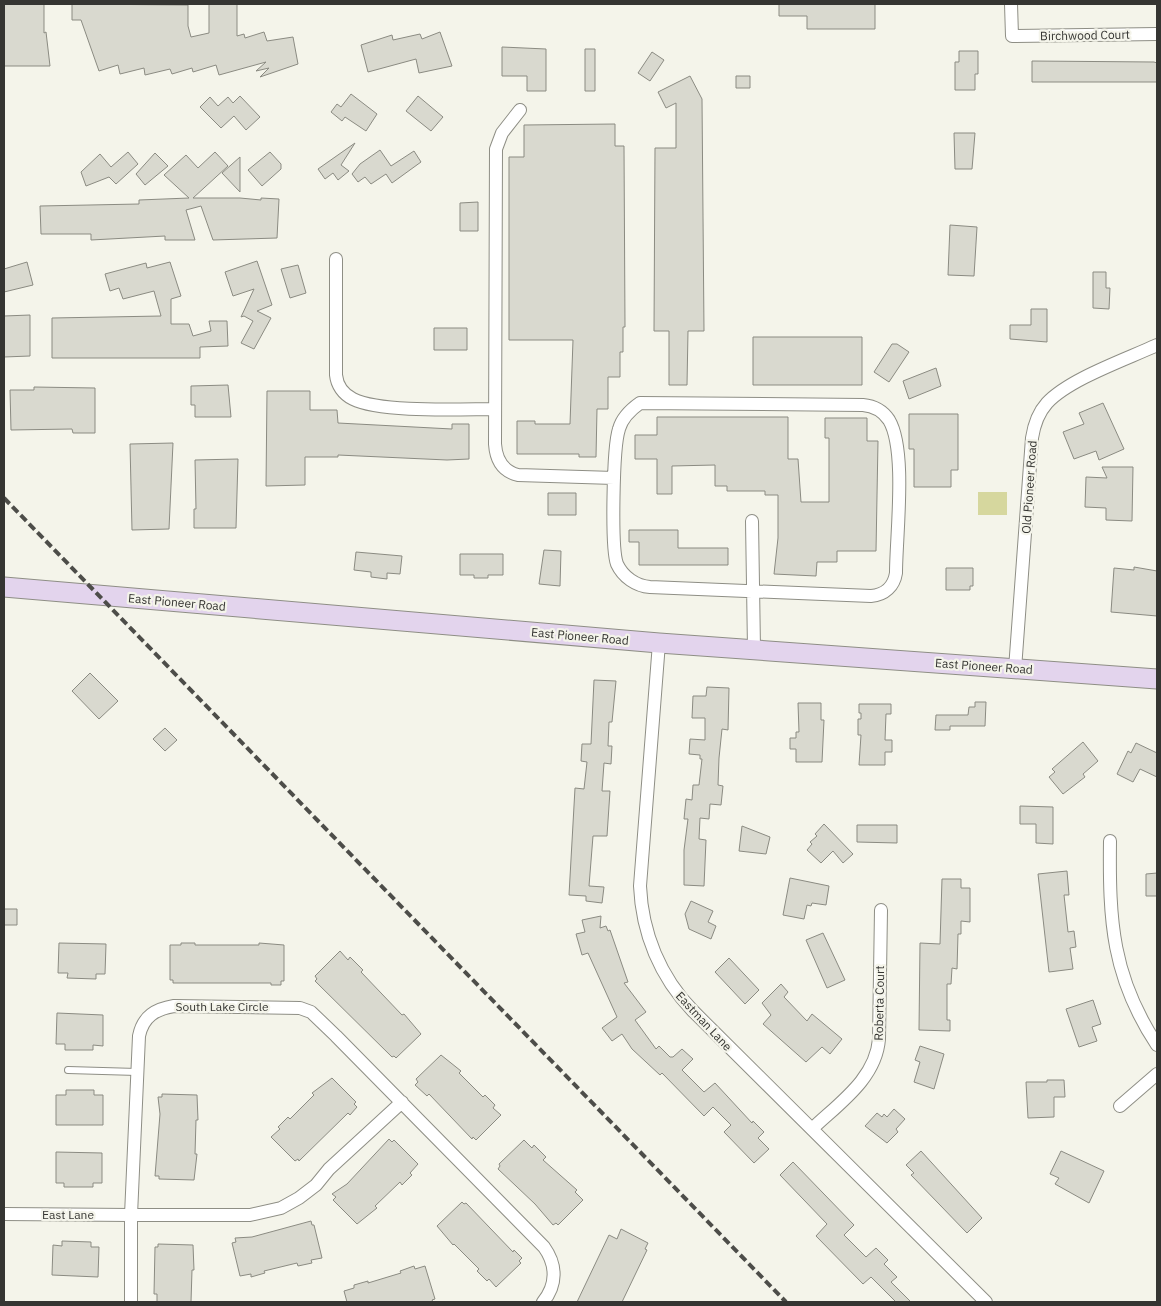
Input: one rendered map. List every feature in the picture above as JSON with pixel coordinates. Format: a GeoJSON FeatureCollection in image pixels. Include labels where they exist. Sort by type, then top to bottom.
{"type":"FeatureCollection","features":[{"type":"Feature","properties":{"kind":"main road","name":"East Pioneer Road"},"geometry":{"type":"LineString","coordinates":[[4,587],[659,643],[1157,679]]}},
{"type":"Feature","properties":{"kind":"street","name":"Birchwood Court"},"geometry":{"type":"LineString","coordinates":[[1011,4],[1012,36],[1157,34]]}},
{"type":"Feature","properties":{"kind":"street"},"geometry":{"type":"LineString","coordinates":[[520,110],[502,133],[496,149],[496,452],[501,464],[510,472],[518,475],[614,478]]}},
{"type":"Feature","properties":{"kind":"street"},"geometry":{"type":"LineString","coordinates":[[336,259],[336,375],[340,387],[345,394],[360,402],[392,407],[495,409]]}},
{"type":"Feature","properties":{"kind":"street","name":"Old Pioneer Road"},"geometry":{"type":"LineString","coordinates":[[1015,668],[1032,438],[1038,417],[1047,403],[1061,392],[1106,368],[1157,345]]}},
{"type":"Feature","properties":{"kind":"street"},"geometry":{"type":"LineString","coordinates":[[640,403],[863,404],[883,412],[892,426],[897,446],[896,573],[892,585],[883,593],[871,596],[650,587],[638,584],[627,578],[619,568],[615,556],[614,478],[618,430],[626,414],[640,403]]}},
{"type":"Feature","properties":{"kind":"street"},"geometry":{"type":"LineString","coordinates":[[752,521],[754,649]]}},
{"type":"Feature","properties":{"kind":"street","name":"Eastman Lane"},"geometry":{"type":"LineString","coordinates":[[659,643],[640,876],[642,909],[647,931],[660,964],[682,1000],[986,1302]]}},
{"type":"Feature","properties":{"kind":"street"},"geometry":{"type":"LineString","coordinates":[[1110,841],[1110,912],[1117,956],[1131,998],[1157,1045]]}},
{"type":"Feature","properties":{"kind":"street","name":"Roberta Court"},"geometry":{"type":"LineString","coordinates":[[812,1129],[864,1078],[876,1055],[879,1039],[881,910]]}},
{"type":"Feature","properties":{"kind":"street","name":"South Lake Circle"},"geometry":{"type":"LineString","coordinates":[[131,1302],[131,1215],[137,1072],[141,1027],[150,1014],[174,1006],[290,1007],[311,1012],[402,1102],[550,1256],[554,1276],[553,1286],[542,1302]]}},
{"type":"Feature","properties":{"kind":"street"},"geometry":{"type":"LineString","coordinates":[[1120,1106],[1157,1074]]}},
{"type":"Feature","properties":{"kind":"street"},"geometry":{"type":"LineString","coordinates":[[131,1215],[250,1215],[281,1208],[299,1198],[316,1185],[329,1170],[402,1102]]}},
{"type":"Feature","properties":{"kind":"street","name":"East Lane"},"geometry":{"type":"LineString","coordinates":[[4,1214],[131,1215]]}},
{"type":"Feature","properties":{"kind":"lane"},"geometry":{"type":"LineString","coordinates":[[68,1070],[137,1072]]}},
{"type":"Feature","properties":{"kind":"green space"},"geometry":{"type":"Polygon","coordinates":[[[978,492],[1007,492],[1007,515],[978,515],[978,492]]]}},
{"type":"Feature","properties":{"kind":"building"},"geometry":{"type":"Polygon","coordinates":[[[4,4],[44,4],[44,33],[46,32],[50,66],[4,66],[4,4]]]}},
{"type":"Feature","properties":{"kind":"building"},"geometry":{"type":"Polygon","coordinates":[[[72,4],[188,5],[188,26],[191,37],[209,33],[209,4],[237,4],[237,36],[244,34],[245,38],[264,32],[267,41],[293,37],[298,64],[260,77],[269,68],[256,71],[266,62],[219,75],[216,65],[193,72],[192,68],[172,74],[170,69],[145,75],[144,68],[120,74],[118,65],[99,71],[81,20],[72,20],[72,4]]]}},
{"type":"Feature","properties":{"kind":"building"},"geometry":{"type":"Polygon","coordinates":[[[779,4],[875,4],[875,29],[807,29],[807,16],[779,16],[779,4]]]}},
{"type":"Feature","properties":{"kind":"building"},"geometry":{"type":"Polygon","coordinates":[[[440,32],[452,66],[419,73],[416,59],[368,72],[361,45],[392,35],[393,40],[420,34],[422,39],[440,32]]]}},
{"type":"Feature","properties":{"kind":"building"},"geometry":{"type":"Polygon","coordinates":[[[502,47],[546,49],[546,91],[527,91],[527,76],[502,76],[502,47]]]}},
{"type":"Feature","properties":{"kind":"building"},"geometry":{"type":"Polygon","coordinates":[[[585,49],[595,49],[595,91],[585,91],[585,49]]]}},
{"type":"Feature","properties":{"kind":"building"},"geometry":{"type":"Polygon","coordinates":[[[959,51],[978,51],[978,74],[975,74],[975,90],[955,90],[955,62],[959,62],[959,51]]]}},
{"type":"Feature","properties":{"kind":"building"},"geometry":{"type":"Polygon","coordinates":[[[652,52],[664,60],[650,81],[638,73],[652,52]]]}},
{"type":"Feature","properties":{"kind":"building"},"geometry":{"type":"Polygon","coordinates":[[[1032,61],[1154,62],[1157,63],[1157,82],[1032,82],[1032,61]]]}},
{"type":"Feature","properties":{"kind":"building"},"geometry":{"type":"Polygon","coordinates":[[[690,76],[702,99],[704,331],[688,331],[687,385],[669,385],[669,331],[654,331],[655,148],[676,148],[676,103],[666,108],[658,92],[690,76]]]}},
{"type":"Feature","properties":{"kind":"building"},"geometry":{"type":"Polygon","coordinates":[[[736,76],[750,76],[750,88],[736,88],[736,76]]]}},
{"type":"Feature","properties":{"kind":"building"},"geometry":{"type":"Polygon","coordinates":[[[351,94],[377,114],[366,131],[345,117],[342,121],[331,112],[337,104],[341,107],[351,94]]]}},
{"type":"Feature","properties":{"kind":"building"},"geometry":{"type":"Polygon","coordinates":[[[240,96],[260,117],[246,130],[234,116],[221,128],[200,107],[210,97],[218,106],[228,97],[233,103],[240,96]]]}},
{"type":"Feature","properties":{"kind":"building"},"geometry":{"type":"Polygon","coordinates":[[[418,96],[443,117],[431,131],[406,111],[418,96]]]}},
{"type":"Feature","properties":{"kind":"building"},"geometry":{"type":"Polygon","coordinates":[[[615,124],[615,146],[624,146],[625,327],[623,327],[623,352],[620,352],[620,377],[608,377],[608,409],[597,409],[596,457],[579,457],[579,454],[517,454],[517,421],[535,421],[535,424],[570,424],[573,340],[509,340],[509,157],[524,157],[524,125],[615,124]]]}},
{"type":"Feature","properties":{"kind":"building"},"geometry":{"type":"Polygon","coordinates":[[[954,133],[975,133],[972,169],[955,169],[954,133]]]}},
{"type":"Feature","properties":{"kind":"building"},"geometry":{"type":"Polygon","coordinates":[[[355,143],[341,165],[349,171],[338,180],[333,173],[325,179],[318,169],[355,143]]]}},
{"type":"Feature","properties":{"kind":"building"},"geometry":{"type":"Polygon","coordinates":[[[380,150],[391,166],[414,151],[421,162],[392,183],[386,174],[371,184],[365,177],[358,182],[352,174],[360,164],[380,150]]]}},
{"type":"Feature","properties":{"kind":"building"},"geometry":{"type":"Polygon","coordinates":[[[128,152],[138,164],[116,184],[109,177],[86,186],[81,172],[100,154],[111,167],[128,152]]]}},
{"type":"Feature","properties":{"kind":"building"},"geometry":{"type":"Polygon","coordinates":[[[215,152],[228,166],[193,198],[279,199],[277,238],[213,240],[201,206],[186,210],[195,240],[165,240],[165,236],[91,240],[91,234],[41,234],[40,206],[139,204],[139,200],[189,198],[164,175],[186,155],[198,168],[215,152]]]}},
{"type":"Feature","properties":{"kind":"building"},"geometry":{"type":"Polygon","coordinates":[[[270,152],[281,164],[281,169],[262,186],[248,170],[270,152]]]}},
{"type":"Feature","properties":{"kind":"building"},"geometry":{"type":"Polygon","coordinates":[[[155,153],[168,166],[145,185],[136,174],[155,153]]]}},
{"type":"Feature","properties":{"kind":"building"},"geometry":{"type":"Polygon","coordinates":[[[240,157],[240,192],[222,173],[240,157]]]}},
{"type":"Feature","properties":{"kind":"building"},"geometry":{"type":"Polygon","coordinates":[[[478,202],[478,231],[460,231],[460,203],[478,202]]]}},
{"type":"Feature","properties":{"kind":"building"},"geometry":{"type":"Polygon","coordinates":[[[950,225],[977,227],[974,276],[948,275],[950,225]]]}},
{"type":"Feature","properties":{"kind":"building"},"geometry":{"type":"Polygon","coordinates":[[[257,261],[272,305],[257,311],[271,318],[254,349],[241,343],[253,321],[244,316],[241,317],[254,289],[233,296],[225,272],[257,261]]]}},
{"type":"Feature","properties":{"kind":"building"},"geometry":{"type":"Polygon","coordinates":[[[27,262],[33,285],[4,292],[4,269],[27,262]]]}},
{"type":"Feature","properties":{"kind":"building"},"geometry":{"type":"Polygon","coordinates":[[[170,262],[181,296],[171,299],[171,324],[189,324],[193,336],[211,331],[209,321],[227,321],[228,346],[200,347],[200,358],[52,358],[52,318],[161,316],[154,291],[123,299],[119,288],[110,291],[105,274],[146,263],[147,268],[170,262]]]}},
{"type":"Feature","properties":{"kind":"building"},"geometry":{"type":"Polygon","coordinates":[[[298,265],[306,293],[290,298],[281,269],[298,265]]]}},
{"type":"Feature","properties":{"kind":"building"},"geometry":{"type":"Polygon","coordinates":[[[1093,272],[1106,272],[1106,288],[1110,288],[1109,309],[1093,308],[1093,272]]]}},
{"type":"Feature","properties":{"kind":"building"},"geometry":{"type":"Polygon","coordinates":[[[1031,309],[1047,309],[1047,342],[1010,339],[1010,325],[1031,325],[1031,309]]]}},
{"type":"Feature","properties":{"kind":"building"},"geometry":{"type":"Polygon","coordinates":[[[30,315],[30,356],[4,357],[4,316],[30,315]]]}},
{"type":"Feature","properties":{"kind":"building"},"geometry":{"type":"Polygon","coordinates":[[[434,328],[467,328],[467,350],[434,350],[434,328]]]}},
{"type":"Feature","properties":{"kind":"building"},"geometry":{"type":"Polygon","coordinates":[[[753,337],[862,337],[862,385],[753,385],[753,337]]]}},
{"type":"Feature","properties":{"kind":"building"},"geometry":{"type":"Polygon","coordinates":[[[892,344],[897,344],[909,352],[889,382],[874,372],[892,344]]]}},
{"type":"Feature","properties":{"kind":"building"},"geometry":{"type":"Polygon","coordinates":[[[936,368],[941,386],[909,399],[903,381],[936,368]]]}},
{"type":"Feature","properties":{"kind":"building"},"geometry":{"type":"Polygon","coordinates":[[[228,385],[231,417],[195,417],[195,405],[191,405],[191,386],[228,385]]]}},
{"type":"Feature","properties":{"kind":"building"},"geometry":{"type":"Polygon","coordinates":[[[34,387],[95,388],[95,433],[73,433],[72,429],[11,430],[10,390],[34,390],[34,387]]]}},
{"type":"Feature","properties":{"kind":"building"},"geometry":{"type":"Polygon","coordinates":[[[267,391],[310,391],[310,410],[337,410],[338,423],[452,429],[452,424],[469,424],[469,459],[447,460],[338,455],[338,457],[305,457],[305,485],[266,486],[267,391]]]}},
{"type":"Feature","properties":{"kind":"building"},"geometry":{"type":"Polygon","coordinates":[[[1103,403],[1124,449],[1099,460],[1096,451],[1074,459],[1063,432],[1084,424],[1079,413],[1103,403]]]}},
{"type":"Feature","properties":{"kind":"building"},"geometry":{"type":"Polygon","coordinates":[[[909,414],[958,414],[958,470],[951,470],[951,487],[914,487],[914,449],[909,449],[909,414]]]}},
{"type":"Feature","properties":{"kind":"building"},"geometry":{"type":"Polygon","coordinates":[[[657,417],[788,417],[788,459],[798,459],[801,502],[829,502],[829,438],[825,438],[825,418],[867,418],[867,441],[878,441],[876,551],[837,551],[837,562],[817,562],[816,576],[774,574],[778,538],[778,495],[765,495],[765,491],[727,491],[727,486],[715,486],[715,465],[672,466],[672,494],[657,494],[657,459],[635,459],[635,435],[657,435],[657,417]]]}},
{"type":"Feature","properties":{"kind":"building"},"geometry":{"type":"Polygon","coordinates":[[[173,443],[169,529],[132,530],[130,444],[173,443]]]}},
{"type":"Feature","properties":{"kind":"building"},"geometry":{"type":"Polygon","coordinates":[[[238,459],[236,528],[194,528],[194,509],[196,509],[195,460],[238,459]]]}},
{"type":"Feature","properties":{"kind":"building"},"geometry":{"type":"Polygon","coordinates":[[[1102,467],[1133,467],[1132,521],[1106,520],[1106,508],[1085,507],[1086,477],[1107,478],[1102,467]]]}},
{"type":"Feature","properties":{"kind":"building"},"geometry":{"type":"Polygon","coordinates":[[[548,493],[576,493],[576,515],[548,515],[548,493]]]}},
{"type":"Feature","properties":{"kind":"building"},"geometry":{"type":"Polygon","coordinates":[[[629,530],[678,530],[678,548],[728,548],[728,565],[639,565],[639,542],[629,542],[629,530]]]}},
{"type":"Feature","properties":{"kind":"building"},"geometry":{"type":"Polygon","coordinates":[[[544,550],[561,551],[560,586],[539,584],[544,550]]]}},
{"type":"Feature","properties":{"kind":"building"},"geometry":{"type":"Polygon","coordinates":[[[356,552],[402,556],[400,574],[387,573],[387,579],[371,577],[371,572],[354,570],[356,552]]]}},
{"type":"Feature","properties":{"kind":"building"},"geometry":{"type":"Polygon","coordinates":[[[460,554],[503,554],[503,575],[488,575],[488,578],[474,578],[474,575],[460,575],[460,554]]]}},
{"type":"Feature","properties":{"kind":"building"},"geometry":{"type":"Polygon","coordinates":[[[1134,567],[1157,571],[1157,616],[1111,612],[1114,568],[1134,570],[1134,567]]]}},
{"type":"Feature","properties":{"kind":"building"},"geometry":{"type":"Polygon","coordinates":[[[946,568],[973,568],[973,586],[970,586],[970,590],[946,590],[946,568]]]}},
{"type":"Feature","properties":{"kind":"building"},"geometry":{"type":"Polygon","coordinates":[[[90,673],[118,701],[99,719],[72,691],[90,673]]]}},
{"type":"Feature","properties":{"kind":"building"},"geometry":{"type":"Polygon","coordinates":[[[594,680],[616,681],[612,722],[609,722],[608,746],[612,746],[611,764],[604,763],[602,791],[610,791],[607,836],[593,836],[589,886],[604,887],[602,903],[586,901],[586,896],[569,895],[575,788],[584,789],[587,762],[581,761],[582,744],[591,744],[594,680]]]}},
{"type":"Feature","properties":{"kind":"building"},"geometry":{"type":"Polygon","coordinates":[[[707,687],[729,688],[728,730],[722,729],[719,758],[718,785],[723,786],[721,805],[710,804],[709,819],[700,818],[699,839],[706,840],[704,886],[684,885],[684,850],[688,819],[684,819],[686,799],[692,800],[693,785],[699,785],[702,759],[700,759],[700,755],[689,754],[690,739],[705,740],[705,718],[692,718],[693,696],[706,696],[707,687]]]}},
{"type":"Feature","properties":{"kind":"building"},"geometry":{"type":"Polygon","coordinates":[[[975,702],[986,702],[985,726],[950,726],[950,730],[935,730],[936,715],[968,715],[969,707],[975,707],[975,702]]]}},
{"type":"Feature","properties":{"kind":"building"},"geometry":{"type":"Polygon","coordinates":[[[798,703],[821,703],[821,720],[824,720],[822,762],[796,762],[796,749],[790,749],[790,738],[796,738],[796,732],[799,732],[798,703]]]}},
{"type":"Feature","properties":{"kind":"building"},"geometry":{"type":"Polygon","coordinates":[[[859,704],[891,704],[891,714],[886,714],[885,740],[892,740],[892,752],[885,752],[885,765],[859,765],[861,735],[858,735],[858,719],[861,719],[861,713],[859,713],[859,704]]]}},
{"type":"Feature","properties":{"kind":"building"},"geometry":{"type":"Polygon","coordinates":[[[165,728],[177,740],[165,751],[153,739],[165,728]]]}},
{"type":"Feature","properties":{"kind":"building"},"geometry":{"type":"Polygon","coordinates":[[[1083,742],[1098,761],[1083,774],[1085,777],[1063,794],[1049,777],[1055,772],[1052,769],[1083,742]]]}},
{"type":"Feature","properties":{"kind":"building"},"geometry":{"type":"Polygon","coordinates":[[[1136,743],[1157,753],[1157,777],[1140,769],[1133,782],[1117,774],[1128,751],[1131,753],[1136,743]]]}},
{"type":"Feature","properties":{"kind":"building"},"geometry":{"type":"Polygon","coordinates":[[[1020,806],[1053,807],[1053,844],[1036,843],[1036,824],[1020,824],[1020,806]]]}},
{"type":"Feature","properties":{"kind":"building"},"geometry":{"type":"Polygon","coordinates":[[[824,824],[853,854],[843,863],[833,851],[821,863],[807,850],[812,844],[810,842],[817,836],[815,834],[824,824]]]}},
{"type":"Feature","properties":{"kind":"building"},"geometry":{"type":"Polygon","coordinates":[[[857,825],[897,825],[897,843],[857,842],[857,825]]]}},
{"type":"Feature","properties":{"kind":"building"},"geometry":{"type":"Polygon","coordinates":[[[742,826],[770,837],[766,854],[739,851],[742,826]]]}},
{"type":"Feature","properties":{"kind":"building"},"geometry":{"type":"Polygon","coordinates":[[[1067,871],[1069,895],[1064,895],[1068,932],[1074,931],[1076,947],[1070,948],[1073,969],[1049,972],[1038,874],[1067,871]]]}},
{"type":"Feature","properties":{"kind":"building"},"geometry":{"type":"Polygon","coordinates":[[[1157,873],[1157,896],[1146,896],[1146,874],[1157,873]]]}},
{"type":"Feature","properties":{"kind":"building"},"geometry":{"type":"Polygon","coordinates":[[[790,878],[829,886],[826,905],[812,903],[811,906],[807,905],[804,919],[783,915],[790,878]]]}},
{"type":"Feature","properties":{"kind":"building"},"geometry":{"type":"Polygon","coordinates":[[[942,879],[961,879],[961,888],[970,888],[970,922],[961,921],[961,934],[958,934],[957,969],[952,968],[951,984],[947,984],[947,1020],[950,1020],[950,1031],[919,1030],[920,943],[940,944],[942,879]]]}},
{"type":"Feature","properties":{"kind":"building"},"geometry":{"type":"Polygon","coordinates":[[[691,901],[713,911],[708,922],[716,926],[711,939],[689,929],[685,914],[691,901]]]}},
{"type":"Feature","properties":{"kind":"building"},"geometry":{"type":"Polygon","coordinates":[[[4,909],[17,909],[17,925],[4,925],[4,909]]]}},
{"type":"Feature","properties":{"kind":"building"},"geometry":{"type":"Polygon","coordinates":[[[601,916],[600,928],[606,926],[608,931],[610,930],[628,982],[624,983],[646,1012],[635,1020],[656,1049],[659,1046],[670,1057],[673,1057],[682,1049],[693,1059],[682,1070],[704,1092],[715,1083],[752,1123],[753,1121],[764,1132],[758,1138],[769,1149],[754,1163],[724,1132],[731,1125],[713,1107],[704,1116],[662,1073],[660,1075],[632,1049],[622,1034],[612,1041],[602,1028],[617,1017],[588,953],[582,955],[576,934],[585,932],[582,920],[601,916]]]}},
{"type":"Feature","properties":{"kind":"building"},"geometry":{"type":"Polygon","coordinates":[[[823,933],[845,980],[827,988],[806,940],[823,933]]]}},
{"type":"Feature","properties":{"kind":"building"},"geometry":{"type":"Polygon","coordinates":[[[59,943],[106,944],[105,974],[96,974],[96,979],[67,978],[68,973],[58,973],[59,943]]]}},
{"type":"Feature","properties":{"kind":"building"},"geometry":{"type":"Polygon","coordinates":[[[181,943],[195,943],[195,945],[259,945],[259,943],[284,945],[284,981],[281,981],[281,985],[271,985],[271,983],[173,983],[173,980],[170,980],[170,945],[181,945],[181,943]]]}},
{"type":"Feature","properties":{"kind":"building"},"geometry":{"type":"Polygon","coordinates":[[[340,951],[348,960],[350,957],[363,970],[361,972],[402,1015],[404,1014],[421,1034],[396,1058],[392,1057],[315,981],[317,979],[315,976],[340,951]]]}},
{"type":"Feature","properties":{"kind":"building"},"geometry":{"type":"Polygon","coordinates":[[[729,958],[759,990],[745,1004],[715,972],[729,958]]]}},
{"type":"Feature","properties":{"kind":"building"},"geometry":{"type":"Polygon","coordinates":[[[781,984],[788,992],[784,997],[807,1021],[812,1014],[842,1039],[830,1054],[822,1047],[806,1062],[763,1024],[771,1015],[762,1003],[781,984]]]}},
{"type":"Feature","properties":{"kind":"building"},"geometry":{"type":"Polygon","coordinates":[[[1093,1000],[1101,1024],[1092,1027],[1097,1041],[1079,1047],[1066,1009],[1093,1000]]]}},
{"type":"Feature","properties":{"kind":"building"},"geometry":{"type":"Polygon","coordinates":[[[57,1013],[103,1015],[103,1046],[93,1045],[93,1050],[65,1050],[65,1044],[56,1044],[57,1013]]]}},
{"type":"Feature","properties":{"kind":"building"},"geometry":{"type":"Polygon","coordinates":[[[920,1046],[944,1054],[934,1089],[914,1082],[920,1062],[915,1060],[920,1046]]]}},
{"type":"Feature","properties":{"kind":"building"},"geometry":{"type":"Polygon","coordinates":[[[441,1055],[461,1071],[459,1073],[483,1097],[485,1095],[495,1105],[493,1108],[501,1115],[476,1140],[473,1137],[472,1139],[429,1094],[427,1096],[415,1085],[418,1082],[416,1079],[441,1055]]]}},
{"type":"Feature","properties":{"kind":"building"},"geometry":{"type":"Polygon","coordinates":[[[332,1078],[356,1102],[354,1104],[357,1107],[350,1115],[348,1113],[299,1161],[298,1159],[295,1161],[271,1137],[280,1129],[278,1127],[288,1117],[290,1119],[314,1095],[312,1093],[332,1078]]]}},
{"type":"Feature","properties":{"kind":"building"},"geometry":{"type":"Polygon","coordinates":[[[1047,1080],[1064,1080],[1065,1097],[1054,1097],[1054,1117],[1028,1118],[1026,1082],[1047,1082],[1047,1080]]]}},
{"type":"Feature","properties":{"kind":"building"},"geometry":{"type":"Polygon","coordinates":[[[66,1090],[94,1090],[94,1095],[103,1095],[103,1125],[56,1125],[56,1095],[66,1095],[66,1090]]]}},
{"type":"Feature","properties":{"kind":"building"},"geometry":{"type":"Polygon","coordinates":[[[162,1094],[197,1095],[198,1120],[196,1120],[195,1154],[197,1154],[194,1180],[159,1179],[159,1176],[155,1176],[160,1114],[158,1097],[162,1097],[162,1094]]]}},
{"type":"Feature","properties":{"kind":"building"},"geometry":{"type":"Polygon","coordinates":[[[894,1109],[905,1119],[896,1129],[898,1132],[887,1143],[865,1126],[877,1113],[882,1117],[884,1114],[887,1117],[894,1109]]]}},
{"type":"Feature","properties":{"kind":"building"},"geometry":{"type":"Polygon","coordinates":[[[389,1139],[392,1142],[394,1140],[418,1164],[410,1173],[412,1175],[402,1185],[400,1182],[375,1206],[377,1208],[357,1224],[333,1200],[336,1197],[332,1194],[347,1184],[389,1139]]]}},
{"type":"Feature","properties":{"kind":"building"},"geometry":{"type":"Polygon","coordinates":[[[524,1140],[532,1148],[534,1145],[546,1157],[543,1160],[577,1190],[575,1192],[583,1200],[558,1225],[556,1223],[553,1225],[535,1204],[498,1169],[499,1164],[524,1140]]]}},
{"type":"Feature","properties":{"kind":"building"},"geometry":{"type":"Polygon","coordinates":[[[921,1151],[982,1218],[967,1233],[911,1175],[914,1173],[906,1165],[921,1151]]]}},
{"type":"Feature","properties":{"kind":"building"},"geometry":{"type":"Polygon","coordinates":[[[1061,1151],[1104,1171],[1089,1203],[1055,1184],[1059,1178],[1050,1174],[1061,1151]]]}},
{"type":"Feature","properties":{"kind":"building"},"geometry":{"type":"Polygon","coordinates":[[[56,1152],[102,1153],[102,1183],[93,1183],[93,1187],[64,1187],[64,1183],[56,1183],[56,1152]]]}},
{"type":"Feature","properties":{"kind":"building"},"geometry":{"type":"Polygon","coordinates":[[[793,1162],[854,1225],[844,1235],[866,1257],[876,1248],[888,1260],[884,1264],[897,1277],[891,1282],[911,1302],[896,1302],[871,1277],[863,1284],[816,1236],[827,1224],[780,1175],[793,1162]]]}},
{"type":"Feature","properties":{"kind":"building"},"geometry":{"type":"Polygon","coordinates":[[[462,1202],[466,1203],[513,1252],[514,1250],[522,1258],[519,1261],[521,1263],[496,1287],[489,1279],[487,1281],[477,1271],[479,1269],[453,1245],[437,1226],[462,1202]]]}},
{"type":"Feature","properties":{"kind":"building"},"geometry":{"type":"Polygon","coordinates":[[[311,1221],[312,1225],[314,1225],[322,1258],[311,1260],[312,1263],[298,1266],[297,1263],[264,1271],[265,1273],[251,1277],[251,1274],[240,1276],[232,1243],[236,1242],[235,1238],[252,1237],[311,1221]]]}},
{"type":"Feature","properties":{"kind":"building"},"geometry":{"type":"Polygon","coordinates":[[[621,1229],[648,1243],[645,1249],[647,1250],[622,1302],[577,1302],[609,1235],[617,1239],[621,1229]]]}},
{"type":"Feature","properties":{"kind":"building"},"geometry":{"type":"Polygon","coordinates":[[[62,1241],[91,1242],[91,1247],[99,1247],[98,1277],[52,1275],[53,1245],[62,1246],[62,1241]]]}},
{"type":"Feature","properties":{"kind":"building"},"geometry":{"type":"Polygon","coordinates":[[[158,1244],[193,1245],[194,1270],[192,1270],[191,1302],[157,1302],[157,1294],[154,1294],[155,1247],[158,1247],[158,1244]]]}},
{"type":"Feature","properties":{"kind":"building"},"geometry":{"type":"Polygon","coordinates":[[[414,1266],[415,1269],[425,1266],[435,1299],[432,1300],[433,1302],[347,1302],[344,1291],[354,1288],[354,1285],[368,1281],[368,1283],[401,1273],[400,1271],[414,1266]]]}},
{"type":"Feature","properties":{"kind":"railway"},"geometry":{"type":"LineString","coordinates":[[4,498],[786,1302]]}}]}
